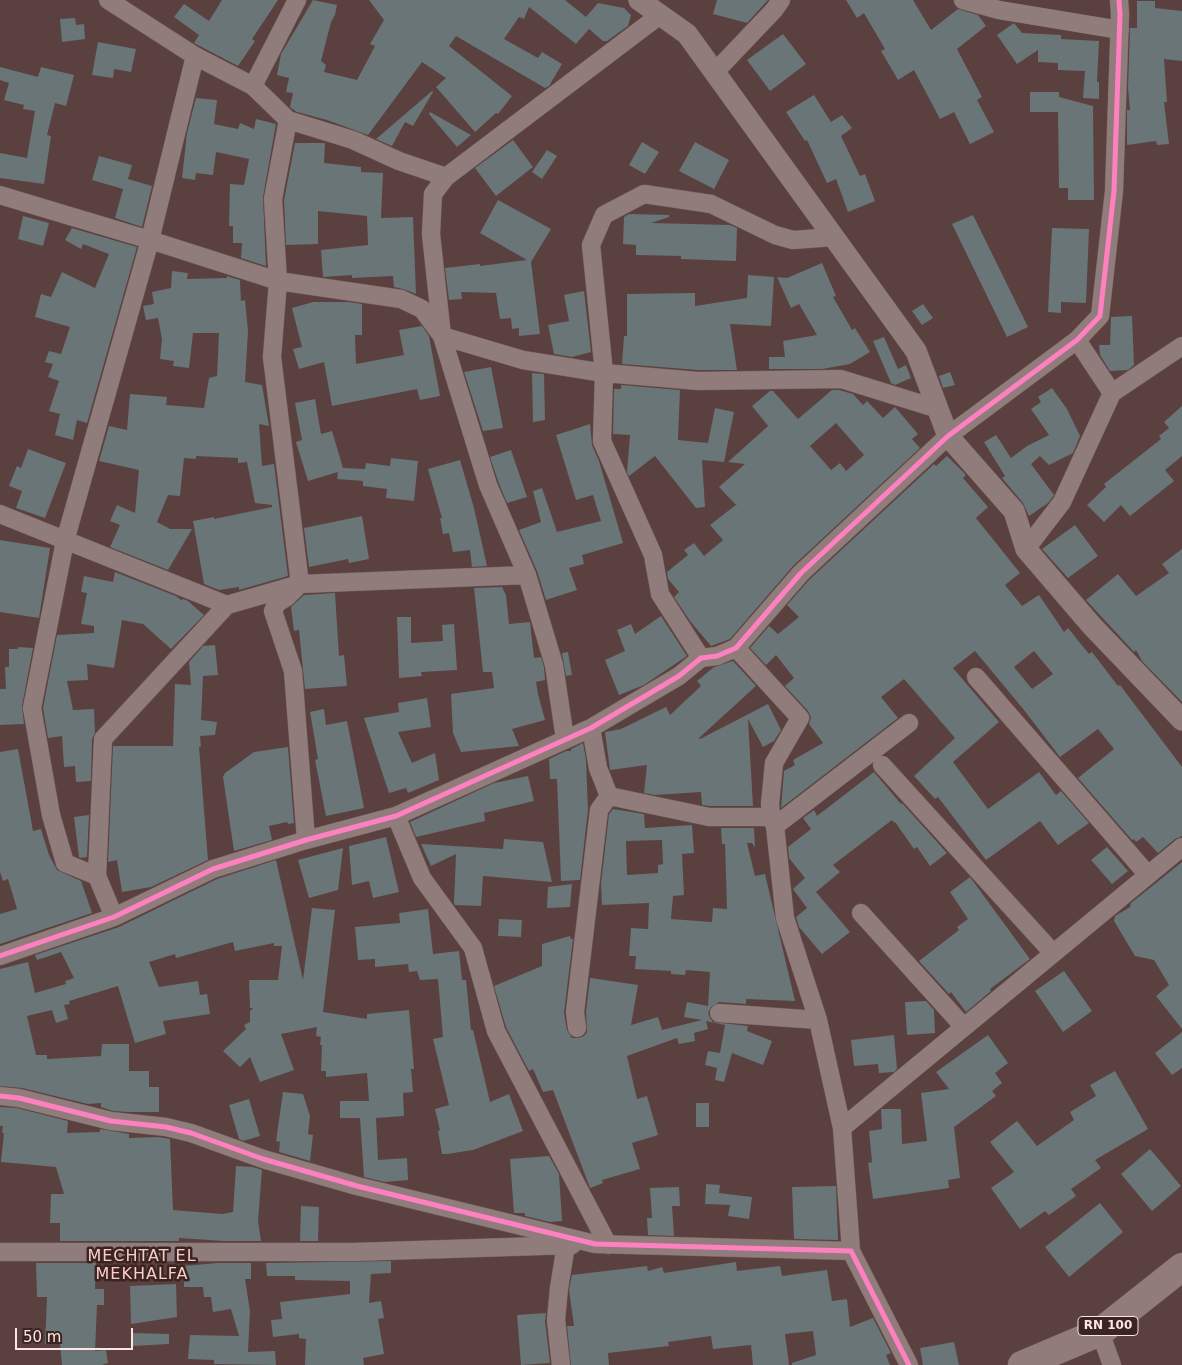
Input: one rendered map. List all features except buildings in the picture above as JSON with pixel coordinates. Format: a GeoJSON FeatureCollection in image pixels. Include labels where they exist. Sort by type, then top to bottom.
{"type":"FeatureCollection","features":[{"type":"Feature","properties":{"kind":"main road","name":"RN 100"},"geometry":{"type":"LineString","coordinates":[[1022,1365],[1100,1332],[1182,1268]]}},
{"type":"Feature","properties":{"kind":"street"},"geometry":{"type":"LineString","coordinates":[[108,0],[195,56],[253,86],[288,120],[354,140],[399,161],[446,177]]}},
{"type":"Feature","properties":{"kind":"street"},"geometry":{"type":"LineString","coordinates":[[253,86],[297,0]]}},
{"type":"Feature","properties":{"kind":"street"},"geometry":{"type":"LineString","coordinates":[[639,0],[687,34],[916,351],[948,436],[1014,511],[1026,549],[1092,626],[1182,720]]}},
{"type":"Feature","properties":{"kind":"street"},"geometry":{"type":"LineString","coordinates":[[715,72],[774,10],[781,0]]}},
{"type":"Feature","properties":{"kind":"street"},"geometry":{"type":"LineString","coordinates":[[963,0],[999,10],[1120,30]]}},
{"type":"Feature","properties":{"kind":"street"},"geometry":{"type":"LineString","coordinates":[[0,956],[114,917],[213,869],[306,840],[396,816],[591,728],[679,676],[701,658],[717,656],[736,648],[801,573],[948,436],[1077,340],[1100,316],[1114,191],[1120,30],[1119,0]]}},
{"type":"Feature","properties":{"kind":"street"},"geometry":{"type":"LineString","coordinates":[[566,739],[554,665],[527,575],[488,485],[442,336],[431,234],[433,194],[446,177],[660,15]]}},
{"type":"Feature","properties":{"kind":"street"},"geometry":{"type":"LineString","coordinates":[[97,876],[65,863],[51,815],[32,708],[65,541],[150,240],[195,56]]}},
{"type":"Feature","properties":{"kind":"street"},"geometry":{"type":"LineString","coordinates":[[288,120],[273,199],[278,281],[272,357],[300,584]]}},
{"type":"Feature","properties":{"kind":"street"},"geometry":{"type":"LineString","coordinates":[[701,658],[660,594],[653,554],[602,441],[604,373],[592,245],[604,215],[644,194],[711,204],[776,235],[793,240],[834,237]]}},
{"type":"Feature","properties":{"kind":"street"},"geometry":{"type":"LineString","coordinates":[[0,195],[278,281],[401,299],[422,309],[442,336],[523,360],[604,373],[698,381],[841,380],[938,409]]}},
{"type":"Feature","properties":{"kind":"street"},"geometry":{"type":"LineString","coordinates":[[1077,340],[1112,392]]}},
{"type":"Feature","properties":{"kind":"street"},"geometry":{"type":"LineString","coordinates":[[1026,549],[1062,502],[1112,392],[1182,346]]}},
{"type":"Feature","properties":{"kind":"street"},"geometry":{"type":"LineString","coordinates":[[0,514],[226,605]]}},
{"type":"Feature","properties":{"kind":"street"},"geometry":{"type":"LineString","coordinates":[[114,917],[97,876],[102,738],[226,605],[300,584],[527,575]]}},
{"type":"Feature","properties":{"kind":"street"},"geometry":{"type":"LineString","coordinates":[[300,584],[287,597],[277,603],[273,611],[293,671],[306,840]]}},
{"type":"Feature","properties":{"kind":"street"},"geometry":{"type":"LineString","coordinates":[[736,648],[800,718],[774,763],[770,804],[785,918],[818,1020],[842,1128],[851,1251],[909,1365]]}},
{"type":"Feature","properties":{"kind":"street"},"geometry":{"type":"LineString","coordinates":[[976,677],[1148,875]]}},
{"type":"Feature","properties":{"kind":"street"},"geometry":{"type":"LineString","coordinates":[[609,796],[709,816],[773,821],[909,723]]}},
{"type":"Feature","properties":{"kind":"street"},"geometry":{"type":"LineString","coordinates":[[591,728],[598,768],[609,796]]}},
{"type":"Feature","properties":{"kind":"street"},"geometry":{"type":"LineString","coordinates":[[882,765],[1053,953]]}},
{"type":"Feature","properties":{"kind":"street"},"geometry":{"type":"LineString","coordinates":[[577,1028],[575,1012],[599,810],[609,796]]}},
{"type":"Feature","properties":{"kind":"street"},"geometry":{"type":"LineString","coordinates":[[396,816],[422,878],[473,948],[496,1031],[602,1244]]}},
{"type":"Feature","properties":{"kind":"street"},"geometry":{"type":"LineString","coordinates":[[842,1128],[1182,847]]}},
{"type":"Feature","properties":{"kind":"street"},"geometry":{"type":"LineString","coordinates":[[861,913],[964,1027]]}},
{"type":"Feature","properties":{"kind":"street"},"geometry":{"type":"LineString","coordinates":[[719,1013],[818,1020]]}},
{"type":"Feature","properties":{"kind":"street"},"geometry":{"type":"LineString","coordinates":[[0,1096],[19,1098],[111,1121],[166,1127],[191,1133],[263,1159],[357,1186],[602,1244]]}},
{"type":"Feature","properties":{"kind":"street"},"geometry":{"type":"LineString","coordinates":[[0,1252],[354,1252],[602,1244],[851,1251]]}},
{"type":"Feature","properties":{"kind":"street"},"geometry":{"type":"LineString","coordinates":[[561,1365],[556,1320],[566,1245]]}},
{"type":"Feature","properties":{"kind":"street"},"geometry":{"type":"LineString","coordinates":[[1100,1332],[1112,1365]]}},
{"type":"Feature","properties":{"kind":"cycle path"},"geometry":{"type":"LineString","coordinates":[[0,956],[114,917],[213,869],[306,840],[396,816],[591,728],[679,676],[701,658],[717,656],[736,648],[801,573],[948,436],[1077,340],[1100,316],[1114,191],[1119,0]]}},
{"type":"Feature","properties":{"kind":"cycle path"},"geometry":{"type":"LineString","coordinates":[[0,1096],[19,1098],[111,1121],[166,1127],[191,1133],[263,1159],[357,1186],[595,1244],[851,1251],[909,1365]]}},
{"type":"Feature","properties":{"kind":"district","name":"MECHTAT EL MEKHALFA"},"geometry":{"type":"Point","coordinates":[142,1266]}}]}
